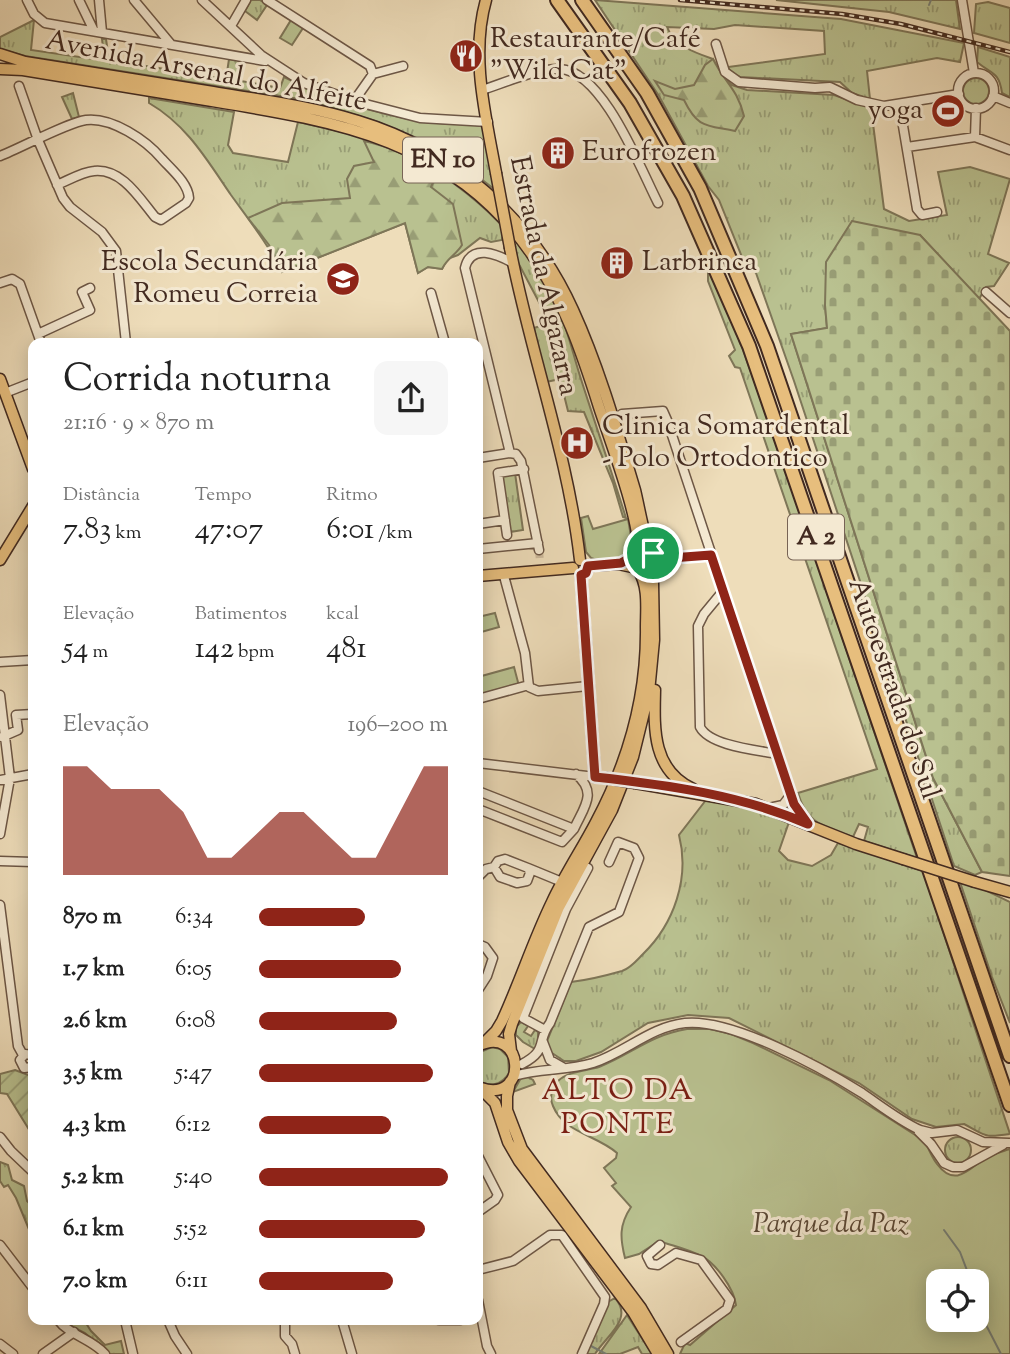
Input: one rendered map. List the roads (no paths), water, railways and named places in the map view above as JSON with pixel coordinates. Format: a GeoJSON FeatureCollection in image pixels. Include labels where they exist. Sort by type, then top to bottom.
{"type":"FeatureCollection","features":[{"type":"Feature","properties":{"kind":"highway","name":"Autoestrada do Sul"},"geometry":{"type":"LineString","coordinates":[[557,0],[630,103],[676,185],[749,346],[1010,1105]]}},
{"type":"Feature","properties":{"kind":"highway","name":"Autoestrada do Sul"},"geometry":{"type":"LineString","coordinates":[[582,0],[647,93],[700,188],[767,346],[1010,1056]]}},
{"type":"Feature","properties":{"kind":"main road","name":"Estrada da Algazarra"},"geometry":{"type":"LineString","coordinates":[[486,0],[480,33],[482,90],[513,263],[572,502],[580,567],[588,686],[601,778]]}},
{"type":"Feature","properties":{"kind":"main road","name":"Avenida Arsenal do Alfeite"},"geometry":{"type":"LineString","coordinates":[[0,54],[25,62],[280,103],[344,117],[408,140],[470,178],[495,199],[524,230],[554,273],[568,299],[595,366],[655,561],[653,649],[649,692],[633,757],[607,819],[565,893],[512,1024],[509,1034],[516,1057],[512,1079]]}},
{"type":"Feature","properties":{"kind":"main road","name":"Avenida Arsenal do Alfeite"},"geometry":{"type":"LineString","coordinates":[[0,69],[23,70],[295,114],[341,125],[404,148],[438,166],[497,214],[525,245],[564,309],[587,368],[627,495],[639,543],[637,562],[645,585],[646,634],[642,686],[623,762],[606,802],[562,882],[505,1014],[496,1031],[483,1042]]}},
{"type":"Feature","properties":{"kind":"main road"},"geometry":{"type":"LineString","coordinates":[[2,387],[28,455]]}},
{"type":"Feature","properties":{"kind":"main road"},"geometry":{"type":"LineString","coordinates":[[0,560],[28,514]]}},
{"type":"Feature","properties":{"kind":"main road"},"geometry":{"type":"LineString","coordinates":[[483,576],[500,576],[541,567],[637,562],[645,551],[655,561],[646,573],[637,562]]}},
{"type":"Feature","properties":{"kind":"main road"},"geometry":{"type":"LineString","coordinates":[[483,571],[500,576]]}},
{"type":"Feature","properties":{"kind":"main road"},"geometry":{"type":"LineString","coordinates":[[654,606],[656,746],[662,761],[676,779],[690,788],[712,795]]}},
{"type":"Feature","properties":{"kind":"main road"},"geometry":{"type":"LineString","coordinates":[[601,778],[712,795],[769,808],[903,859],[1010,892]]}},
{"type":"Feature","properties":{"kind":"main road"},"geometry":{"type":"LineString","coordinates":[[483,1045],[499,1043],[516,1057]]}},
{"type":"Feature","properties":{"kind":"main road"},"geometry":{"type":"LineString","coordinates":[[483,1088],[498,1090],[512,1079]]}},
{"type":"Feature","properties":{"kind":"main road"},"geometry":{"type":"LineString","coordinates":[[512,1079],[506,1096],[507,1110],[522,1149],[641,1308],[668,1354]]}},
{"type":"Feature","properties":{"kind":"main road"},"geometry":{"type":"LineString","coordinates":[[483,1090],[497,1105],[508,1142],[519,1161],[633,1312],[658,1354]]}},
{"type":"Feature","properties":{"kind":"street"},"geometry":{"type":"LineString","coordinates":[[27,0],[34,14],[45,23],[271,63]]}},
{"type":"Feature","properties":{"kind":"street"},"geometry":{"type":"LineString","coordinates":[[79,0],[98,31]]}},
{"type":"Feature","properties":{"kind":"street"},"geometry":{"type":"LineString","coordinates":[[98,31],[99,0]]}},
{"type":"Feature","properties":{"kind":"street"},"geometry":{"type":"LineString","coordinates":[[134,0],[170,43]]}},
{"type":"Feature","properties":{"kind":"street"},"geometry":{"type":"LineString","coordinates":[[202,0],[271,63],[304,83],[354,101],[428,119],[488,122]]}},
{"type":"Feature","properties":{"kind":"street"},"geometry":{"type":"LineString","coordinates":[[231,26],[246,0]]}},
{"type":"Feature","properties":{"kind":"street"},"geometry":{"type":"LineString","coordinates":[[267,0],[370,66],[373,74]]}},
{"type":"Feature","properties":{"kind":"street"},"geometry":{"type":"LineString","coordinates":[[970,0],[962,0],[974,73]]}},
{"type":"Feature","properties":{"kind":"street"},"geometry":{"type":"LineString","coordinates":[[230,54],[238,53],[242,48],[240,34]]}},
{"type":"Feature","properties":{"kind":"street"},"geometry":{"type":"LineString","coordinates":[[716,44],[725,72],[739,82],[830,87],[858,100],[884,106],[959,94]]}},
{"type":"Feature","properties":{"kind":"street"},"geometry":{"type":"LineString","coordinates":[[354,101],[373,74],[403,66]]}},
{"type":"Feature","properties":{"kind":"street"},"geometry":{"type":"LineString","coordinates":[[482,90],[551,70],[568,70],[583,77],[600,94],[658,203]]}},
{"type":"Feature","properties":{"kind":"street"},"geometry":{"type":"LineString","coordinates":[[974,73],[983,74],[990,79],[994,87],[993,96],[984,107],[976,108],[965,104],[959,94],[964,78],[974,73]]}},
{"type":"Feature","properties":{"kind":"street"},"geometry":{"type":"LineString","coordinates":[[19,86],[57,185],[70,207],[102,232],[116,251],[125,338]]}},
{"type":"Feature","properties":{"kind":"street"},"geometry":{"type":"LineString","coordinates":[[993,96],[1010,103]]}},
{"type":"Feature","properties":{"kind":"street"},"geometry":{"type":"LineString","coordinates":[[975,137],[976,108]]}},
{"type":"Feature","properties":{"kind":"street"},"geometry":{"type":"LineString","coordinates":[[0,156],[84,120],[95,121],[130,133],[149,145],[187,188],[190,198],[165,218],[158,219],[125,182],[99,171],[88,172],[57,185]]}},
{"type":"Feature","properties":{"kind":"street"},"geometry":{"type":"LineString","coordinates":[[902,120],[919,213],[922,215],[937,212]]}},
{"type":"Feature","properties":{"kind":"street"},"geometry":{"type":"LineString","coordinates":[[906,147],[975,137],[1010,150]]}},
{"type":"Feature","properties":{"kind":"street"},"geometry":{"type":"LineString","coordinates":[[482,338],[465,268],[470,257],[480,252],[501,256],[513,263]]}},
{"type":"Feature","properties":{"kind":"street"},"geometry":{"type":"LineString","coordinates":[[0,283],[12,279],[20,284],[40,338],[90,310],[82,292],[90,288]]}},
{"type":"Feature","properties":{"kind":"street"},"geometry":{"type":"LineString","coordinates":[[986,292],[1010,313]]}},
{"type":"Feature","properties":{"kind":"street"},"geometry":{"type":"LineString","coordinates":[[431,293],[444,338]]}},
{"type":"Feature","properties":{"kind":"street"},"geometry":{"type":"LineString","coordinates":[[483,342],[510,453]]}},
{"type":"Feature","properties":{"kind":"street"},"geometry":{"type":"LineString","coordinates":[[2,387],[28,383]]}},
{"type":"Feature","properties":{"kind":"street"},"geometry":{"type":"LineString","coordinates":[[622,414],[663,411],[791,798],[792,813],[788,816]]}},
{"type":"Feature","properties":{"kind":"street"},"geometry":{"type":"LineString","coordinates":[[483,457],[510,453],[519,457],[524,469],[538,546],[483,549]]}},
{"type":"Feature","properties":{"kind":"street"},"geometry":{"type":"LineString","coordinates":[[508,535],[498,473],[524,469]]}},
{"type":"Feature","properties":{"kind":"street"},"geometry":{"type":"LineString","coordinates":[[483,523],[505,520]]}},
{"type":"Feature","properties":{"kind":"street"},"geometry":{"type":"LineString","coordinates":[[655,561],[711,555]]}},
{"type":"Feature","properties":{"kind":"street"},"geometry":{"type":"LineString","coordinates":[[500,576],[523,643],[531,689],[538,691],[588,686]]}},
{"type":"Feature","properties":{"kind":"street"},"geometry":{"type":"LineString","coordinates":[[723,591],[698,626],[700,727],[707,737],[718,741],[777,754]]}},
{"type":"Feature","properties":{"kind":"street"},"geometry":{"type":"LineString","coordinates":[[0,663],[28,660]]}},
{"type":"Feature","properties":{"kind":"street"},"geometry":{"type":"LineString","coordinates":[[483,698],[529,685]]}},
{"type":"Feature","properties":{"kind":"street"},"geometry":{"type":"LineString","coordinates":[[0,695],[2,737],[10,778],[0,834]]}},
{"type":"Feature","properties":{"kind":"street"},"geometry":{"type":"LineString","coordinates":[[2,737],[18,730],[16,715],[28,714]]}},
{"type":"Feature","properties":{"kind":"street"},"geometry":{"type":"LineString","coordinates":[[483,763],[601,778]]}},
{"type":"Feature","properties":{"kind":"street"},"geometry":{"type":"LineString","coordinates":[[483,811],[562,842],[574,829],[589,795],[588,786],[576,774]]}},
{"type":"Feature","properties":{"kind":"street"},"geometry":{"type":"LineString","coordinates":[[0,780],[28,775]]}},
{"type":"Feature","properties":{"kind":"street"},"geometry":{"type":"LineString","coordinates":[[483,793],[574,829]]}},
{"type":"Feature","properties":{"kind":"street"},"geometry":{"type":"LineString","coordinates":[[769,808],[783,805],[791,798]]}},
{"type":"Feature","properties":{"kind":"street"},"geometry":{"type":"LineString","coordinates":[[791,798],[808,824]]}},
{"type":"Feature","properties":{"kind":"street"},"geometry":{"type":"LineString","coordinates":[[516,1057],[536,1055],[589,926],[619,912],[639,858],[634,848],[618,842],[609,862]]}},
{"type":"Feature","properties":{"kind":"street"},"geometry":{"type":"LineString","coordinates":[[483,872],[505,859],[562,882]]}},
{"type":"Feature","properties":{"kind":"street"},"geometry":{"type":"LineString","coordinates":[[0,861],[28,862]]}},
{"type":"Feature","properties":{"kind":"street"},"geometry":{"type":"LineString","coordinates":[[494,867],[500,877],[517,883],[527,881],[530,873],[528,868]]}},
{"type":"Feature","properties":{"kind":"street"},"geometry":{"type":"LineString","coordinates":[[545,1030],[523,1018],[566,909],[588,868]]}},
{"type":"Feature","properties":{"kind":"street"},"geometry":{"type":"LineString","coordinates":[[0,905],[18,1046],[23,1055]]}},
{"type":"Feature","properties":{"kind":"street"},"geometry":{"type":"LineString","coordinates":[[483,946],[493,958],[483,982]]}},
{"type":"Feature","properties":{"kind":"street"},"geometry":{"type":"LineString","coordinates":[[512,1079],[544,1070],[596,1062],[654,1031],[686,1023],[709,1024],[737,1030],[824,1071],[905,1122],[927,1139],[944,1163],[953,1167],[963,1167],[1009,1143]]}},
{"type":"Feature","properties":{"kind":"street"},"geometry":{"type":"LineString","coordinates":[[543,1042],[550,1060],[566,1068]]}},
{"type":"Feature","properties":{"kind":"street"},"geometry":{"type":"LineString","coordinates":[[23,1055],[28,1054]]}},
{"type":"Feature","properties":{"kind":"street"},"geometry":{"type":"LineString","coordinates":[[23,1055],[20,1060],[23,1067],[28,1069]]}},
{"type":"Feature","properties":{"kind":"street"},"geometry":{"type":"LineString","coordinates":[[516,1057],[544,1070]]}},
{"type":"Feature","properties":{"kind":"street"},"geometry":{"type":"LineString","coordinates":[[905,1122],[929,1132],[953,1131],[968,1134],[983,1142],[1009,1143]]}},
{"type":"Feature","properties":{"kind":"street"},"geometry":{"type":"LineString","coordinates":[[940,1157],[939,1142],[953,1131]]}},
{"type":"Feature","properties":{"kind":"street"},"geometry":{"type":"LineString","coordinates":[[968,1134],[976,1150],[969,1163]]}},
{"type":"Feature","properties":{"kind":"street"},"geometry":{"type":"LineString","coordinates":[[0,1137],[28,1167]]}},
{"type":"Feature","properties":{"kind":"street"},"geometry":{"type":"LineString","coordinates":[[483,1165],[498,1193],[495,1200],[483,1208]]}},
{"type":"Feature","properties":{"kind":"street"},"geometry":{"type":"LineString","coordinates":[[483,1269],[513,1261],[550,1235],[558,1233],[564,1237],[605,1297],[582,1354]]}},
{"type":"Feature","properties":{"kind":"street"},"geometry":{"type":"LineString","coordinates":[[0,1245],[28,1281]]}},
{"type":"Feature","properties":{"kind":"street"},"geometry":{"type":"LineString","coordinates":[[660,1245],[647,1256],[650,1265],[658,1265],[676,1253],[701,1260],[729,1298],[727,1309],[681,1342]]}},
{"type":"Feature","properties":{"kind":"street"},"geometry":{"type":"LineString","coordinates":[[61,1325],[85,1337],[105,1354]]}},
{"type":"Feature","properties":{"kind":"street"},"geometry":{"type":"LineString","coordinates":[[126,1325],[133,1354]]}},
{"type":"Feature","properties":{"kind":"street"},"geometry":{"type":"LineString","coordinates":[[170,1325],[187,1354]]}},
{"type":"Feature","properties":{"kind":"street"},"geometry":{"type":"LineString","coordinates":[[285,1325],[285,1336],[292,1344],[295,1354]]}},
{"type":"Feature","properties":{"kind":"street"},"geometry":{"type":"LineString","coordinates":[[344,1325],[352,1354]]}},
{"type":"Feature","properties":{"kind":"street"},"geometry":{"type":"LineString","coordinates":[[482,1325],[491,1354]]}},
{"type":"Feature","properties":{"kind":"street"},"geometry":{"type":"LineString","coordinates":[[43,1354],[74,1332]]}},
{"type":"Feature","properties":{"kind":"street"},"geometry":{"type":"LineString","coordinates":[[0,1344],[13,1354]]}},
{"type":"Feature","properties":{"kind":"waterway"},"geometry":{"type":"LineString","coordinates":[[929,5],[931,0]]}},
{"type":"Feature","properties":{"kind":"waterway"},"geometry":{"type":"LineString","coordinates":[[944,1230],[960,1252],[966,1269]]}},
{"type":"Feature","properties":{"kind":"waterway"},"geometry":{"type":"LineString","coordinates":[[989,1331],[1001,1354]]}},
{"type":"Feature","properties":{"kind":"waterway"},"geometry":{"type":"LineString","coordinates":[[591,1346],[606,1354]]}},
{"type":"Feature","properties":{"kind":"tunnel"},"geometry":{"type":"LineString","coordinates":[[539,550],[540,562]]}},
{"type":"Feature","properties":{"kind":"railway"},"geometry":{"type":"LineString","coordinates":[[680,0],[842,14],[901,24],[1010,52]]}},
{"type":"Feature","properties":{"kind":"place","name":"Restaurante/Café \"Wild Cat\""},"geometry":{"type":"Point","coordinates":[466,56]}},
{"type":"Feature","properties":{"kind":"place","name":"yoga"},"geometry":{"type":"Point","coordinates":[948,111]}},
{"type":"Feature","properties":{"kind":"place","name":"Eurofrozen"},"geometry":{"type":"Point","coordinates":[558,153]}},
{"type":"Feature","properties":{"kind":"place","name":"Larbrinca"},"geometry":{"type":"Point","coordinates":[617,263]}},
{"type":"Feature","properties":{"kind":"place","name":"Escola Secundária Romeu Correia"},"geometry":{"type":"Point","coordinates":[343,279]}},
{"type":"Feature","properties":{"kind":"place","name":"Clinica Somardental - Polo Ortodontico"},"geometry":{"type":"Point","coordinates":[577,443]}},
{"type":"Feature","properties":{"kind":"district","name":"ALTO DA PONTE"},"geometry":{"type":"Point","coordinates":[618,1108]}},
{"type":"Feature","properties":{"kind":"park label","name":"Parque da Paz"},"geometry":{"type":"Point","coordinates":[831,1225]}}]}
